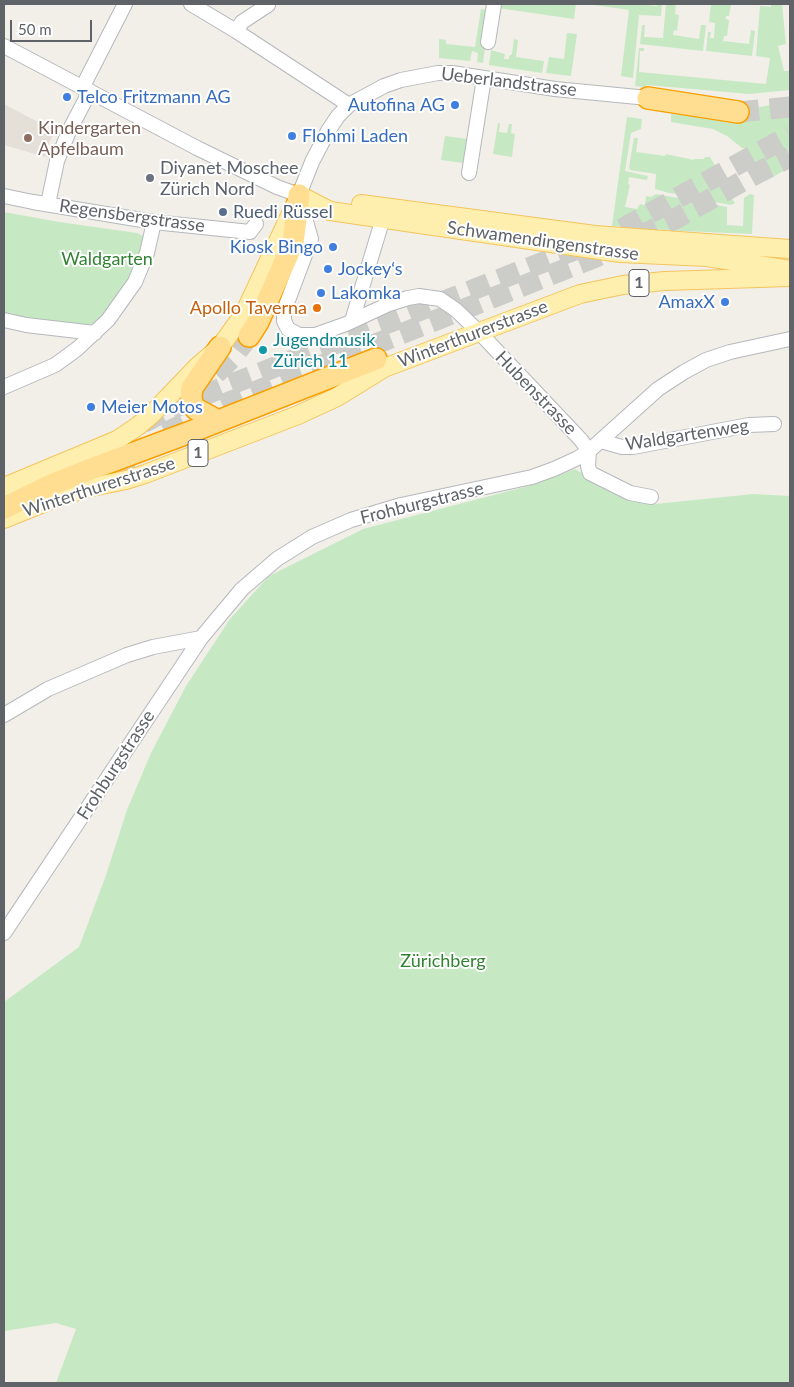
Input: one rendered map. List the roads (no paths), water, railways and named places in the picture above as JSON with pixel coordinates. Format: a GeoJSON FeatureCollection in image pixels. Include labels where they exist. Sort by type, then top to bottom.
{"type":"FeatureCollection","features":[{"type":"Feature","properties":{"kind":"highway"},"geometry":{"type":"LineString","coordinates":[[648,98],[738,112]]}},
{"type":"Feature","properties":{"kind":"highway"},"geometry":{"type":"LineString","coordinates":[[249,336],[258,322],[293,243],[299,195]]}},
{"type":"Feature","properties":{"kind":"highway"},"geometry":{"type":"LineString","coordinates":[[218,421],[202,414],[196,409],[192,404],[191,396],[192,388],[220,347]]}},
{"type":"Feature","properties":{"kind":"highway"},"geometry":{"type":"LineString","coordinates":[[4,508],[51,485],[91,469],[380,363]]}},
{"type":"Feature","properties":{"kind":"highway"},"geometry":{"type":"LineString","coordinates":[[135,464],[380,363]]}},
{"type":"Feature","properties":{"kind":"main road","name":"Schwamendingenstrasse"},"geometry":{"type":"LineString","coordinates":[[299,195],[588,234],[790,249]]}},
{"type":"Feature","properties":{"kind":"main road","name":"Schwamendingenstrasse"},"geometry":{"type":"LineString","coordinates":[[299,195],[330,211],[620,253],[707,257],[790,270]]}},
{"type":"Feature","properties":{"kind":"main road","name":"Ueberlandstrasse"},"geometry":{"type":"LineString","coordinates":[[159,408],[198,366],[220,347],[244,314],[299,195]]}},
{"type":"Feature","properties":{"kind":"main road","name":"Winterthurerstrasse"},"geometry":{"type":"LineString","coordinates":[[4,519],[87,488],[126,480],[144,474],[298,414],[337,397],[380,363],[479,332],[580,294],[623,285],[665,281],[790,277]]}},
{"type":"Feature","properties":{"kind":"main road","name":"Winterthurerstrasse"},"geometry":{"type":"LineString","coordinates":[[4,487],[117,440],[138,426],[159,408]]}},
{"type":"Feature","properties":{"kind":"street"},"geometry":{"type":"LineString","coordinates":[[48,204],[57,161],[86,89],[125,4]]}},
{"type":"Feature","properties":{"kind":"street"},"geometry":{"type":"LineString","coordinates":[[191,4],[349,105]]}},
{"type":"Feature","properties":{"kind":"street"},"geometry":{"type":"LineString","coordinates":[[488,42],[494,4]]}},
{"type":"Feature","properties":{"kind":"street"},"geometry":{"type":"LineString","coordinates":[[236,31],[242,22],[268,5]]}},
{"type":"Feature","properties":{"kind":"street","name":"Schwamendingenstrasse"},"geometry":{"type":"LineString","coordinates":[[4,46],[214,156],[277,187],[299,195]]}},
{"type":"Feature","properties":{"kind":"street","name":"Ueberlandstrasse"},"geometry":{"type":"LineString","coordinates":[[299,195],[312,162],[338,116],[349,105],[384,86],[401,80],[421,75],[445,73],[555,89],[648,98]]}},
{"type":"Feature","properties":{"kind":"street"},"geometry":{"type":"LineString","coordinates":[[469,173],[484,78]]}},
{"type":"Feature","properties":{"kind":"street","name":"Hubenstrasse"},"geometry":{"type":"LineString","coordinates":[[299,195],[311,239],[284,311],[285,325],[292,333],[315,335],[408,298],[424,296],[440,299],[479,332],[581,440],[589,451],[588,466],[590,474],[630,493],[651,497]]}},
{"type":"Feature","properties":{"kind":"street","name":"Regensbergstrasse"},"geometry":{"type":"LineString","coordinates":[[4,196],[154,222],[250,232],[256,224]]}},
{"type":"Feature","properties":{"kind":"street"},"geometry":{"type":"LineString","coordinates":[[4,387],[55,365],[95,333],[112,315],[135,282],[147,253],[154,222]]}},
{"type":"Feature","properties":{"kind":"street"},"geometry":{"type":"LineString","coordinates":[[352,321],[380,228]]}},
{"type":"Feature","properties":{"kind":"street"},"geometry":{"type":"LineString","coordinates":[[4,320],[26,325],[95,333]]}},
{"type":"Feature","properties":{"kind":"street","name":"Frohburgstrasse"},"geometry":{"type":"LineString","coordinates":[[4,933],[201,638],[242,589],[277,559],[312,537],[352,520],[401,505],[532,477],[578,458],[601,441],[658,389],[684,372],[706,360],[730,352],[790,339]]}},
{"type":"Feature","properties":{"kind":"street","name":"Waldgartenweg"},"geometry":{"type":"LineString","coordinates":[[601,441],[622,447],[633,447],[750,425],[774,424]]}},
{"type":"Feature","properties":{"kind":"street"},"geometry":{"type":"LineString","coordinates":[[4,715],[48,689],[119,658],[154,647],[201,638]]}},
{"type":"Feature","properties":{"kind":"tunnel"},"geometry":{"type":"LineString","coordinates":[[738,112],[790,107]]}},
{"type":"Feature","properties":{"kind":"tunnel"},"geometry":{"type":"LineString","coordinates":[[622,229],[790,135]]}},
{"type":"Feature","properties":{"kind":"tunnel"},"geometry":{"type":"LineString","coordinates":[[165,433],[229,402],[596,257],[673,220],[790,157]]}},
{"type":"Feature","properties":{"kind":"tunnel"},"geometry":{"type":"LineString","coordinates":[[143,423],[166,411],[224,387],[590,244]]}},
{"type":"Feature","properties":{"kind":"tunnel"},"geometry":{"type":"LineString","coordinates":[[191,394],[206,383],[232,358],[249,336]]}},
{"type":"Feature","properties":{"kind":"tunnel"},"geometry":{"type":"LineString","coordinates":[[85,484],[135,464]]}},
{"type":"Feature","properties":{"kind":"place","name":"Telco Fritzmann AG"},"geometry":{"type":"Point","coordinates":[67,97]}},
{"type":"Feature","properties":{"kind":"place","name":"Autofina AG"},"geometry":{"type":"Point","coordinates":[455,105]}},
{"type":"Feature","properties":{"kind":"place","name":"Flohmi Laden"},"geometry":{"type":"Point","coordinates":[292,136]}},
{"type":"Feature","properties":{"kind":"place","name":"Kindergarten Apfelbaum"},"geometry":{"type":"Point","coordinates":[28,138]}},
{"type":"Feature","properties":{"kind":"place","name":"Diyanet Moschee Zürich Nord"},"geometry":{"type":"Point","coordinates":[150,178]}},
{"type":"Feature","properties":{"kind":"place","name":"Ruedi Rüssel"},"geometry":{"type":"Point","coordinates":[223,212]}},
{"type":"Feature","properties":{"kind":"place","name":"Kiosk Bingo"},"geometry":{"type":"Point","coordinates":[333,247]}},
{"type":"Feature","properties":{"kind":"place","name":"Jockey‘s"},"geometry":{"type":"Point","coordinates":[328,269]}},
{"type":"Feature","properties":{"kind":"place","name":"Lakomka"},"geometry":{"type":"Point","coordinates":[321,293]}},
{"type":"Feature","properties":{"kind":"place","name":"AmaxX"},"geometry":{"type":"Point","coordinates":[725,302]}},
{"type":"Feature","properties":{"kind":"place","name":"Apollo Taverna"},"geometry":{"type":"Point","coordinates":[317,308]}},
{"type":"Feature","properties":{"kind":"place","name":"Jugendmusik Zürich 11"},"geometry":{"type":"Point","coordinates":[263,350]}},
{"type":"Feature","properties":{"kind":"place","name":"Meier Motos"},"geometry":{"type":"Point","coordinates":[91,407]}},
{"type":"Feature","properties":{"kind":"park label","name":"Waldgarten"},"geometry":{"type":"Point","coordinates":[107,259]}},
{"type":"Feature","properties":{"kind":"park label","name":"Zürichberg"},"geometry":{"type":"Point","coordinates":[443,961]}}]}
